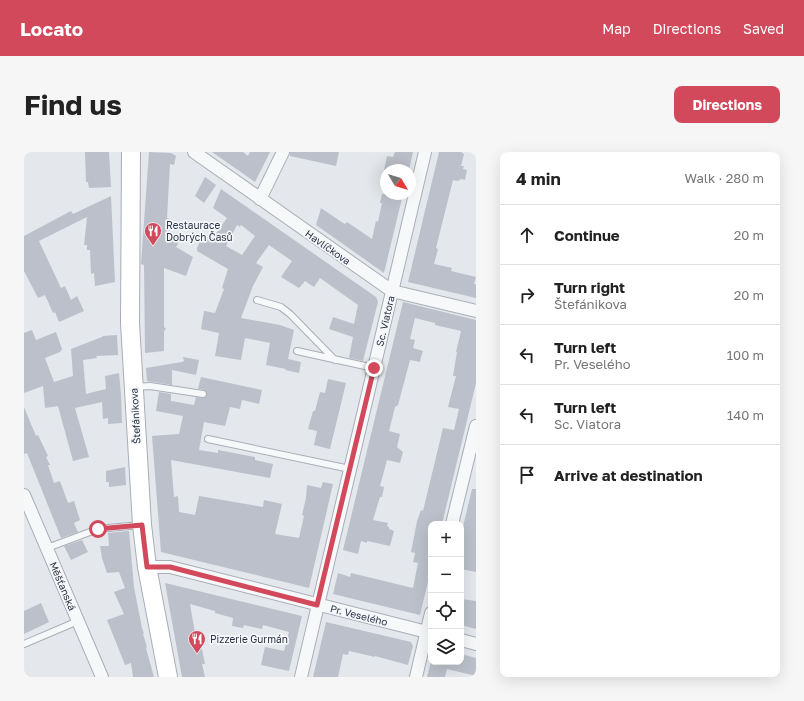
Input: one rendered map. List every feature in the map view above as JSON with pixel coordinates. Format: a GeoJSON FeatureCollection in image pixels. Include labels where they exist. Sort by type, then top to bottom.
{"type":"FeatureCollection","features":[{"type":"Feature","properties":{"kind":"main road","name":"Štefánikova"},"geometry":{"type":"LineString","coordinates":[[131,152],[130,323],[142,525],[147,567],[168,677]]}},
{"type":"Feature","properties":{"kind":"street","name":"Havlíčkova"},"geometry":{"type":"LineString","coordinates":[[194,152],[392,291],[476,311]]}},
{"type":"Feature","properties":{"kind":"street"},"geometry":{"type":"LineString","coordinates":[[260,199],[283,152]]}},
{"type":"Feature","properties":{"kind":"street","name":"Sc. Viatora"},"geometry":{"type":"LineString","coordinates":[[301,677],[425,152]]}},
{"type":"Feature","properties":{"kind":"street"},"geometry":{"type":"LineString","coordinates":[[453,521],[476,426]]}},
{"type":"Feature","properties":{"kind":"street","name":"Měšťanská"},"geometry":{"type":"LineString","coordinates":[[24,495],[102,677]]}},
{"type":"Feature","properties":{"kind":"street","name":"Pr. Veselého"},"geometry":{"type":"LineString","coordinates":[[147,567],[170,567],[428,632]]}},
{"type":"Feature","properties":{"kind":"street"},"geometry":{"type":"LineString","coordinates":[[416,677],[428,635]]}},
{"type":"Feature","properties":{"kind":"street"},"geometry":{"type":"LineString","coordinates":[[464,641],[476,644]]}},
{"type":"Feature","properties":{"kind":"lane"},"geometry":{"type":"LineString","coordinates":[[257,300],[281,307],[290,314],[335,360]]}},
{"type":"Feature","properties":{"kind":"lane"},"geometry":{"type":"LineString","coordinates":[[297,352],[374,368]]}},
{"type":"Feature","properties":{"kind":"lane"},"geometry":{"type":"LineString","coordinates":[[134,387],[150,386],[202,394]]}},
{"type":"Feature","properties":{"kind":"lane"},"geometry":{"type":"LineString","coordinates":[[208,439],[350,469]]}},
{"type":"Feature","properties":{"kind":"lane"},"geometry":{"type":"LineString","coordinates":[[47,548],[98,529],[142,525]]}},
{"type":"Feature","properties":{"kind":"lane"},"geometry":{"type":"LineString","coordinates":[[24,644],[78,621]]}},
{"type":"Feature","properties":{"kind":"building"},"geometry":{"type":"Polygon","coordinates":[[[85,152],[109,152],[111,187],[89,188],[88,182],[86,182],[85,152]]]}},
{"type":"Feature","properties":{"kind":"building"},"geometry":{"type":"Polygon","coordinates":[[[149,152],[171,153],[176,156],[174,165],[170,164],[167,218],[170,219],[169,238],[179,242],[176,247],[193,257],[186,276],[164,268],[164,327],[166,329],[164,331],[164,351],[145,353],[144,265],[141,264],[149,152]]]}},
{"type":"Feature","properties":{"kind":"building"},"geometry":{"type":"Polygon","coordinates":[[[212,152],[243,152],[248,156],[250,152],[270,152],[255,182],[212,152]]]}},
{"type":"Feature","properties":{"kind":"building"},"geometry":{"type":"Polygon","coordinates":[[[290,152],[339,152],[336,166],[290,156],[290,152]]]}},
{"type":"Feature","properties":{"kind":"building"},"geometry":{"type":"Polygon","coordinates":[[[395,152],[413,152],[410,164],[385,164],[387,156],[393,157],[395,152]]]}},
{"type":"Feature","properties":{"kind":"building"},"geometry":{"type":"Polygon","coordinates":[[[439,152],[462,152],[464,154],[461,166],[464,166],[463,169],[467,170],[465,180],[453,180],[436,248],[438,249],[434,264],[452,268],[451,271],[476,277],[474,284],[476,284],[476,298],[408,282],[439,152]]]}},
{"type":"Feature","properties":{"kind":"building"},"geometry":{"type":"Polygon","coordinates":[[[205,177],[216,185],[204,203],[195,196],[205,177]]]}},
{"type":"Feature","properties":{"kind":"building"},"geometry":{"type":"Polygon","coordinates":[[[221,189],[376,297],[378,302],[363,361],[349,358],[353,337],[329,329],[333,317],[354,324],[358,305],[320,278],[314,287],[305,281],[299,288],[281,277],[292,261],[269,245],[256,263],[263,267],[253,286],[241,318],[280,325],[294,330],[288,359],[301,362],[299,373],[266,365],[270,343],[245,338],[241,360],[215,356],[219,333],[201,329],[204,311],[215,313],[224,289],[222,288],[228,269],[197,251],[203,235],[212,239],[227,218],[213,208],[221,189]],[[237,225],[226,246],[242,255],[255,236],[241,225],[240,227],[237,225]]]}},
{"type":"Feature","properties":{"kind":"building"},"geometry":{"type":"Polygon","coordinates":[[[111,196],[115,282],[95,286],[94,273],[91,274],[90,250],[87,250],[87,245],[84,245],[87,217],[39,241],[61,288],[65,286],[71,300],[77,296],[84,311],[59,322],[45,295],[38,298],[24,271],[24,236],[71,211],[73,214],[111,196]]]}},
{"type":"Feature","properties":{"kind":"building"},"geometry":{"type":"Polygon","coordinates":[[[381,200],[402,200],[384,273],[316,225],[321,208],[345,224],[347,222],[372,239],[376,221],[378,222],[382,203],[380,203],[381,200]]]}},
{"type":"Feature","properties":{"kind":"building"},"geometry":{"type":"Polygon","coordinates":[[[403,302],[476,320],[476,383],[443,521],[428,521],[428,582],[420,615],[333,594],[338,573],[350,577],[351,573],[413,588],[418,563],[413,562],[415,553],[411,552],[417,521],[421,510],[423,511],[443,428],[454,430],[459,409],[448,407],[456,376],[453,376],[456,352],[461,331],[435,325],[435,323],[415,318],[410,339],[415,340],[413,348],[423,351],[420,362],[410,360],[398,405],[395,407],[389,431],[400,434],[397,447],[403,452],[400,463],[387,460],[380,486],[384,487],[382,497],[380,497],[373,520],[388,523],[387,526],[389,529],[394,531],[390,546],[361,541],[358,554],[343,550],[403,302]]]}},
{"type":"Feature","properties":{"kind":"building"},"geometry":{"type":"Polygon","coordinates":[[[32,330],[36,340],[56,332],[62,349],[60,352],[45,358],[54,382],[73,376],[71,349],[103,336],[117,335],[118,355],[96,356],[97,358],[83,360],[86,394],[106,389],[105,376],[119,373],[121,394],[122,423],[108,424],[108,418],[103,419],[102,402],[75,408],[89,457],[73,461],[58,406],[45,408],[43,386],[24,393],[24,333],[32,330]]]}},
{"type":"Feature","properties":{"kind":"building"},"geometry":{"type":"Polygon","coordinates":[[[183,357],[199,360],[196,375],[172,370],[172,385],[147,381],[146,368],[182,362],[184,361],[183,357]]]}},
{"type":"Feature","properties":{"kind":"building"},"geometry":{"type":"Polygon","coordinates":[[[201,377],[262,390],[259,404],[242,400],[240,409],[230,407],[225,426],[204,422],[199,450],[218,453],[218,450],[255,457],[255,460],[273,464],[270,478],[171,460],[174,497],[178,496],[179,512],[195,515],[199,496],[263,507],[264,500],[282,504],[275,534],[299,538],[304,516],[302,515],[307,485],[321,488],[323,482],[333,484],[309,588],[161,552],[152,436],[179,434],[183,416],[156,411],[159,392],[171,394],[171,401],[194,405],[196,397],[204,398],[207,395],[205,390],[198,389],[201,377]]]}},
{"type":"Feature","properties":{"kind":"building"},"geometry":{"type":"Polygon","coordinates":[[[328,379],[346,383],[330,449],[314,445],[317,431],[308,429],[320,392],[325,393],[328,379]]]}},
{"type":"Feature","properties":{"kind":"building"},"geometry":{"type":"Polygon","coordinates":[[[24,407],[36,436],[38,435],[48,456],[46,457],[50,465],[48,465],[54,483],[60,481],[68,503],[74,501],[80,520],[74,523],[78,532],[61,538],[27,453],[24,454],[24,407]]]}},
{"type":"Feature","properties":{"kind":"building"},"geometry":{"type":"Polygon","coordinates":[[[125,467],[126,485],[109,487],[109,482],[106,482],[106,471],[125,467]]]}},
{"type":"Feature","properties":{"kind":"building"},"geometry":{"type":"Polygon","coordinates":[[[472,489],[476,489],[476,572],[464,570],[464,522],[472,489]]]}},
{"type":"Feature","properties":{"kind":"building"},"geometry":{"type":"Polygon","coordinates":[[[129,531],[134,587],[146,648],[154,677],[133,677],[131,663],[125,665],[107,620],[124,614],[114,592],[125,588],[119,572],[107,573],[100,546],[109,546],[108,533],[129,531]]]}},
{"type":"Feature","properties":{"kind":"building"},"geometry":{"type":"Polygon","coordinates":[[[82,540],[88,552],[71,560],[64,546],[82,540]]]}},
{"type":"Feature","properties":{"kind":"building"},"geometry":{"type":"Polygon","coordinates":[[[165,583],[302,616],[289,671],[261,665],[265,647],[284,651],[289,632],[263,625],[262,629],[244,625],[243,628],[232,626],[233,618],[190,604],[198,650],[202,649],[205,664],[202,664],[205,677],[182,677],[165,583]]]}},
{"type":"Feature","properties":{"kind":"building"},"geometry":{"type":"Polygon","coordinates":[[[464,599],[476,601],[476,629],[464,626],[464,599]]]}},
{"type":"Feature","properties":{"kind":"building"},"geometry":{"type":"Polygon","coordinates":[[[41,603],[49,622],[24,634],[24,611],[41,603]]]}},
{"type":"Feature","properties":{"kind":"building"},"geometry":{"type":"Polygon","coordinates":[[[326,622],[411,642],[413,646],[408,665],[349,651],[348,655],[343,654],[338,677],[313,677],[326,622]]]}},
{"type":"Feature","properties":{"kind":"building"},"geometry":{"type":"Polygon","coordinates":[[[464,655],[476,658],[476,676],[447,669],[445,677],[427,677],[430,665],[464,665],[464,655]]]}},
{"type":"Feature","properties":{"kind":"place","name":"Restaurace Dobrých Časů"},"geometry":{"type":"Point","coordinates":[153,246]}},
{"type":"Feature","properties":{"kind":"place","name":"Pizzerie Gurmán"},"geometry":{"type":"Point","coordinates":[197,654]}},
{"type":"Feature","properties":{"kind":"route"},"geometry":{"type":"LineString","coordinates":[[98,529],[142,525],[147,567],[170,567],[317,605],[374,368]]}}]}
